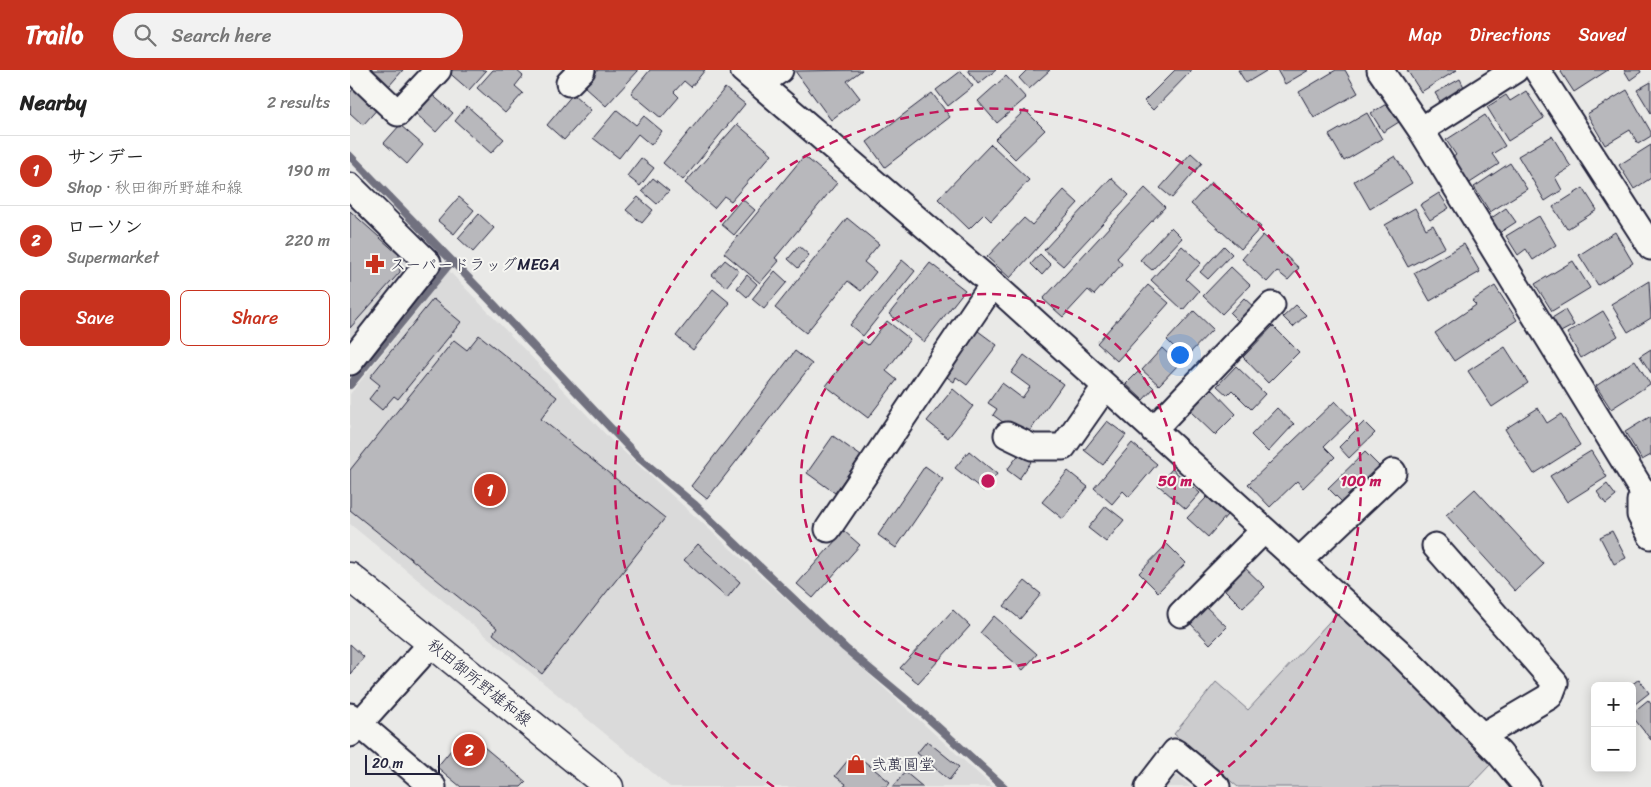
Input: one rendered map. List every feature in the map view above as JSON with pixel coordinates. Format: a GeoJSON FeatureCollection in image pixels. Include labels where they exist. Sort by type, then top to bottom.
{"type":"FeatureCollection","features":[{"type":"Feature","properties":{"kind":"main road","name":"秋田御所野雄和線"},"geometry":{"type":"LineString","coordinates":[[350,577],[609,787]]}},
{"type":"Feature","properties":{"kind":"street"},"geometry":{"type":"LineString","coordinates":[[352,70],[398,112],[438,70]]}},
{"type":"Feature","properties":{"kind":"street"},"geometry":{"type":"LineString","coordinates":[[751,77],[780,70]]}},
{"type":"Feature","properties":{"kind":"street"},"geometry":{"type":"LineString","coordinates":[[1380,70],[1420,130],[1649,495],[1640,501],[1640,515],[1651,536]]}},
{"type":"Feature","properties":{"kind":"street"},"geometry":{"type":"LineString","coordinates":[[1420,130],[1515,70]]}},
{"type":"Feature","properties":{"kind":"street"},"geometry":{"type":"LineString","coordinates":[[1537,70],[1651,247]]}},
{"type":"Feature","properties":{"kind":"street"},"geometry":{"type":"LineString","coordinates":[[751,77],[993,284],[1399,652],[1482,736],[1527,787]]}},
{"type":"Feature","properties":{"kind":"street"},"geometry":{"type":"LineString","coordinates":[[350,186],[428,263],[350,362]]}},
{"type":"Feature","properties":{"kind":"street"},"geometry":{"type":"LineString","coordinates":[[828,529],[993,284]]}},
{"type":"Feature","properties":{"kind":"street"},"geometry":{"type":"LineString","coordinates":[[1153,430],[1272,305]]}},
{"type":"Feature","properties":{"kind":"street"},"geometry":{"type":"LineString","coordinates":[[1007,435],[1032,447],[1063,446],[1105,387]]}},
{"type":"Feature","properties":{"kind":"street"},"geometry":{"type":"LineString","coordinates":[[1299,561],[1393,472]]}},
{"type":"Feature","properties":{"kind":"street"},"geometry":{"type":"LineString","coordinates":[[1181,614],[1264,530]]}},
{"type":"Feature","properties":{"kind":"street"},"geometry":{"type":"LineString","coordinates":[[1435,546],[1554,683],[1550,696],[1482,736]]}},
{"type":"Feature","properties":{"kind":"street"},"geometry":{"type":"LineString","coordinates":[[432,643],[353,724],[433,787]]}},
{"type":"Feature","properties":{"kind":"street"},"geometry":{"type":"LineString","coordinates":[[1148,787],[1176,752],[1217,787]]}},
{"type":"Feature","properties":{"kind":"shaded area","name":"スーパードラッグMEGA"},"geometry":{"type":"Polygon","coordinates":[[[350,202],[405,255],[406,276],[350,342],[350,202]]]}},
{"type":"Feature","properties":{"kind":"shaded area"},"geometry":{"type":"Polygon","coordinates":[[[449,271],[612,441],[993,787],[670,787],[350,524],[350,394],[449,271]]]}},
{"type":"Feature","properties":{"kind":"shaded area"},"geometry":{"type":"Polygon","coordinates":[[[1339,611],[1419,688],[1490,765],[1469,787],[1238,787],[1174,734],[1216,682],[1248,710],[1339,611]]]}},
{"type":"Feature","properties":{"kind":"shaded area"},"geometry":{"type":"Polygon","coordinates":[[[1173,772],[1191,787],[1161,787],[1173,772]]]}},
{"type":"Feature","properties":{"kind":"building"},"geometry":{"type":"Polygon","coordinates":[[[370,70],[403,70],[389,86],[370,70]]]}},
{"type":"Feature","properties":{"kind":"building"},"geometry":{"type":"Polygon","coordinates":[[[446,70],[485,70],[486,71],[469,90],[446,70]]]}},
{"type":"Feature","properties":{"kind":"building"},"geometry":{"type":"Polygon","coordinates":[[[493,70],[516,70],[523,76],[515,86],[523,93],[505,113],[477,88],[493,70]]]}},
{"type":"Feature","properties":{"kind":"building"},"geometry":{"type":"Polygon","coordinates":[[[598,70],[638,71],[606,106],[584,86],[598,70]]]}},
{"type":"Feature","properties":{"kind":"building"},"geometry":{"type":"Polygon","coordinates":[[[650,70],[705,70],[691,87],[684,81],[674,92],[679,97],[661,118],[631,93],[650,70]]]}},
{"type":"Feature","properties":{"kind":"building"},"geometry":{"type":"Polygon","coordinates":[[[862,70],[847,81],[860,98],[831,120],[795,71],[862,70]]]}},
{"type":"Feature","properties":{"kind":"building"},"geometry":{"type":"Polygon","coordinates":[[[968,70],[996,70],[978,84],[968,70]]]}},
{"type":"Feature","properties":{"kind":"building"},"geometry":{"type":"Polygon","coordinates":[[[1027,70],[1050,70],[1029,89],[1019,78],[1027,70]]]}},
{"type":"Feature","properties":{"kind":"building"},"geometry":{"type":"Polygon","coordinates":[[[1175,70],[1192,70],[1153,110],[1144,101],[1175,70]]]}},
{"type":"Feature","properties":{"kind":"building"},"geometry":{"type":"Polygon","coordinates":[[[1238,70],[1265,70],[1266,71],[1246,83],[1238,70]]]}},
{"type":"Feature","properties":{"kind":"building"},"geometry":{"type":"Polygon","coordinates":[[[1277,70],[1309,70],[1285,84],[1277,70]]]}},
{"type":"Feature","properties":{"kind":"building"},"geometry":{"type":"Polygon","coordinates":[[[1336,70],[1345,70],[1358,93],[1314,118],[1299,92],[1336,70]]]}},
{"type":"Feature","properties":{"kind":"building"},"geometry":{"type":"Polygon","coordinates":[[[1407,70],[1457,70],[1421,92],[1407,70]]]}},
{"type":"Feature","properties":{"kind":"building"},"geometry":{"type":"Polygon","coordinates":[[[1563,70],[1608,70],[1574,92],[1561,72],[1563,70]]]}},
{"type":"Feature","properties":{"kind":"building"},"geometry":{"type":"Polygon","coordinates":[[[1624,70],[1640,70],[1641,72],[1630,80],[1624,70]]]}},
{"type":"Feature","properties":{"kind":"building"},"geometry":{"type":"Polygon","coordinates":[[[961,71],[973,86],[948,106],[936,90],[961,71]]]}},
{"type":"Feature","properties":{"kind":"building"},"geometry":{"type":"Polygon","coordinates":[[[1006,76],[1026,98],[997,123],[978,101],[1006,76]]]}},
{"type":"Feature","properties":{"kind":"building"},"geometry":{"type":"Polygon","coordinates":[[[1460,79],[1465,89],[1441,103],[1435,93],[1460,79]]]}},
{"type":"Feature","properties":{"kind":"building"},"geometry":{"type":"Polygon","coordinates":[[[1651,82],[1651,113],[1637,90],[1651,82]]]}},
{"type":"Feature","properties":{"kind":"building"},"geometry":{"type":"Polygon","coordinates":[[[356,85],[380,106],[363,125],[350,113],[350,93],[356,85]]]}},
{"type":"Feature","properties":{"kind":"building"},"geometry":{"type":"Polygon","coordinates":[[[725,88],[745,104],[683,180],[663,163],[725,88]]]}},
{"type":"Feature","properties":{"kind":"building"},"geometry":{"type":"Polygon","coordinates":[[[1627,90],[1651,132],[1651,136],[1638,144],[1630,130],[1605,145],[1587,114],[1627,90]]]}},
{"type":"Feature","properties":{"kind":"building"},"geometry":{"type":"Polygon","coordinates":[[[1526,91],[1544,118],[1508,141],[1487,107],[1506,95],[1510,101],[1526,91]]]}},
{"type":"Feature","properties":{"kind":"building"},"geometry":{"type":"Polygon","coordinates":[[[429,92],[453,113],[436,132],[413,111],[429,92]]]}},
{"type":"Feature","properties":{"kind":"building"},"geometry":{"type":"Polygon","coordinates":[[[932,93],[950,117],[885,167],[867,142],[932,93]]]}},
{"type":"Feature","properties":{"kind":"building"},"geometry":{"type":"Polygon","coordinates":[[[573,94],[591,110],[564,140],[547,125],[573,94]]]}},
{"type":"Feature","properties":{"kind":"building"},"geometry":{"type":"Polygon","coordinates":[[[1388,103],[1399,122],[1383,132],[1371,113],[1388,103]]]}},
{"type":"Feature","properties":{"kind":"building"},"geometry":{"type":"Polygon","coordinates":[[[467,106],[504,139],[491,153],[455,121],[467,106]]]}},
{"type":"Feature","properties":{"kind":"building"},"geometry":{"type":"Polygon","coordinates":[[[617,110],[636,125],[644,116],[662,131],[651,145],[638,134],[619,158],[593,138],[617,110]]]}},
{"type":"Feature","properties":{"kind":"building"},"geometry":{"type":"Polygon","coordinates":[[[1025,110],[1045,130],[1015,159],[995,139],[1025,110]]]}},
{"type":"Feature","properties":{"kind":"building"},"geometry":{"type":"Polygon","coordinates":[[[1367,113],[1382,139],[1344,161],[1329,135],[1367,113]]]}},
{"type":"Feature","properties":{"kind":"building"},"geometry":{"type":"Polygon","coordinates":[[[1485,115],[1505,146],[1492,154],[1499,164],[1465,186],[1449,160],[1456,155],[1446,140],[1485,115]]]}},
{"type":"Feature","properties":{"kind":"building"},"geometry":{"type":"Polygon","coordinates":[[[737,124],[772,154],[731,201],[724,196],[714,208],[685,183],[737,124]]]}},
{"type":"Feature","properties":{"kind":"building"},"geometry":{"type":"Polygon","coordinates":[[[400,125],[423,145],[407,164],[384,143],[400,125]]]}},
{"type":"Feature","properties":{"kind":"building"},"geometry":{"type":"Polygon","coordinates":[[[1552,136],[1571,167],[1555,177],[1562,190],[1545,201],[1518,156],[1552,136]]]}},
{"type":"Feature","properties":{"kind":"building"},"geometry":{"type":"Polygon","coordinates":[[[991,144],[1029,180],[991,221],[984,214],[969,229],[938,199],[991,144]]]}},
{"type":"Feature","properties":{"kind":"building"},"geometry":{"type":"Polygon","coordinates":[[[1651,145],[1651,178],[1634,189],[1619,165],[1651,145]]]}},
{"type":"Feature","properties":{"kind":"building"},"geometry":{"type":"Polygon","coordinates":[[[1191,153],[1202,163],[1172,198],[1160,188],[1191,153]]]}},
{"type":"Feature","properties":{"kind":"building"},"geometry":{"type":"Polygon","coordinates":[[[804,156],[837,183],[775,258],[779,261],[760,283],[724,253],[804,156]]]}},
{"type":"Feature","properties":{"kind":"building"},"geometry":{"type":"Polygon","coordinates":[[[1395,156],[1412,183],[1370,209],[1354,181],[1395,156]]]}},
{"type":"Feature","properties":{"kind":"building"},"geometry":{"type":"Polygon","coordinates":[[[641,158],[654,168],[640,186],[627,176],[641,158]]]}},
{"type":"Feature","properties":{"kind":"building"},"geometry":{"type":"Polygon","coordinates":[[[1510,163],[1527,189],[1490,212],[1474,187],[1510,163]]]}},
{"type":"Feature","properties":{"kind":"building"},"geometry":{"type":"Polygon","coordinates":[[[653,178],[669,191],[657,204],[642,191],[653,178]]]}},
{"type":"Feature","properties":{"kind":"building"},"geometry":{"type":"Polygon","coordinates":[[[1111,178],[1129,195],[1063,266],[1044,250],[1111,178]]]}},
{"type":"Feature","properties":{"kind":"building"},"geometry":{"type":"Polygon","coordinates":[[[1211,182],[1261,227],[1241,249],[1191,204],[1211,182]]]}},
{"type":"Feature","properties":{"kind":"building"},"geometry":{"type":"Polygon","coordinates":[[[1145,188],[1165,207],[1117,258],[1122,264],[1094,295],[1088,290],[1063,317],[1043,299],[1145,188]]]}},
{"type":"Feature","properties":{"kind":"building"},"geometry":{"type":"Polygon","coordinates":[[[1583,188],[1597,210],[1567,229],[1553,207],[1583,188]]]}},
{"type":"Feature","properties":{"kind":"building"},"geometry":{"type":"Polygon","coordinates":[[[1064,190],[1078,203],[1010,278],[987,257],[1024,218],[1032,225],[1064,190]]]}},
{"type":"Feature","properties":{"kind":"building"},"geometry":{"type":"Polygon","coordinates":[[[1439,193],[1449,208],[1430,220],[1420,205],[1439,193]]]}},
{"type":"Feature","properties":{"kind":"building"},"geometry":{"type":"Polygon","coordinates":[[[459,197],[474,210],[454,234],[438,221],[459,197]]]}},
{"type":"Feature","properties":{"kind":"building"},"geometry":{"type":"Polygon","coordinates":[[[638,197],[653,210],[642,223],[626,210],[638,197]]]}},
{"type":"Feature","properties":{"kind":"building"},"geometry":{"type":"Polygon","coordinates":[[[742,199],[755,210],[734,235],[721,224],[742,199]]]}},
{"type":"Feature","properties":{"kind":"building"},"geometry":{"type":"Polygon","coordinates":[[[1415,208],[1426,229],[1433,225],[1445,247],[1408,267],[1385,225],[1415,208]]]}},
{"type":"Feature","properties":{"kind":"building"},"geometry":{"type":"Polygon","coordinates":[[[1506,208],[1516,222],[1496,235],[1487,221],[1506,208]]]}},
{"type":"Feature","properties":{"kind":"building","name":"スーパードラッグMEGA"},"geometry":{"type":"Polygon","coordinates":[[[350,211],[399,255],[400,272],[350,328],[350,211]]]}},
{"type":"Feature","properties":{"kind":"building"},"geometry":{"type":"Polygon","coordinates":[[[479,214],[494,228],[473,252],[458,238],[479,214]]]}},
{"type":"Feature","properties":{"kind":"building"},"geometry":{"type":"Polygon","coordinates":[[[1539,216],[1556,245],[1533,260],[1526,249],[1518,255],[1506,236],[1539,216]]]}},
{"type":"Feature","properties":{"kind":"building"},"geometry":{"type":"Polygon","coordinates":[[[847,218],[879,244],[864,262],[876,272],[861,291],[848,281],[806,333],[775,308],[847,218]]]}},
{"type":"Feature","properties":{"kind":"building"},"geometry":{"type":"Polygon","coordinates":[[[1171,227],[1182,238],[1152,270],[1140,260],[1171,227]]]}},
{"type":"Feature","properties":{"kind":"building"},"geometry":{"type":"Polygon","coordinates":[[[1615,232],[1633,263],[1598,285],[1579,255],[1615,232]]]}},
{"type":"Feature","properties":{"kind":"building"},"geometry":{"type":"Polygon","coordinates":[[[1263,235],[1299,268],[1288,280],[1277,271],[1267,282],[1242,259],[1263,235]]]}},
{"type":"Feature","properties":{"kind":"building"},"geometry":{"type":"Polygon","coordinates":[[[1464,244],[1480,272],[1430,301],[1414,273],[1464,244]]]}},
{"type":"Feature","properties":{"kind":"building"},"geometry":{"type":"Polygon","coordinates":[[[799,246],[809,255],[798,268],[788,259],[799,246]]]}},
{"type":"Feature","properties":{"kind":"building"},"geometry":{"type":"Polygon","coordinates":[[[1182,246],[1201,263],[1186,279],[1199,291],[1183,310],[1151,280],[1182,246]]]}},
{"type":"Feature","properties":{"kind":"building"},"geometry":{"type":"Polygon","coordinates":[[[1224,246],[1232,254],[1208,279],[1200,272],[1224,246]]]}},
{"type":"Feature","properties":{"kind":"building"},"geometry":{"type":"Polygon","coordinates":[[[1040,254],[1051,265],[1042,275],[1031,264],[1040,254]]]}},
{"type":"Feature","properties":{"kind":"building"},"geometry":{"type":"Polygon","coordinates":[[[725,260],[739,271],[726,287],[712,275],[725,260]]]}},
{"type":"Feature","properties":{"kind":"building"},"geometry":{"type":"Polygon","coordinates":[[[902,260],[915,271],[863,336],[850,325],[902,260]]]}},
{"type":"Feature","properties":{"kind":"building"},"geometry":{"type":"Polygon","coordinates":[[[1573,261],[1590,288],[1552,311],[1535,284],[1573,261]]]}},
{"type":"Feature","properties":{"kind":"building"},"geometry":{"type":"Polygon","coordinates":[[[930,263],[965,290],[924,342],[889,314],[930,263]]]}},
{"type":"Feature","properties":{"kind":"building"},"geometry":{"type":"Polygon","coordinates":[[[1231,267],[1250,285],[1222,314],[1203,296],[1231,267]]]}},
{"type":"Feature","properties":{"kind":"building"},"geometry":{"type":"Polygon","coordinates":[[[775,271],[787,282],[764,309],[752,299],[775,271]]]}},
{"type":"Feature","properties":{"kind":"building"},"geometry":{"type":"Polygon","coordinates":[[[747,275],[757,284],[747,297],[737,288],[747,275]]]}},
{"type":"Feature","properties":{"kind":"building"},"geometry":{"type":"Polygon","coordinates":[[[1649,281],[1651,318],[1628,332],[1611,304],[1649,281]]]}},
{"type":"Feature","properties":{"kind":"building"},"geometry":{"type":"Polygon","coordinates":[[[1148,285],[1169,303],[1117,361],[1097,343],[1148,285]]]}},
{"type":"Feature","properties":{"kind":"building"},"geometry":{"type":"Polygon","coordinates":[[[1495,286],[1517,320],[1454,361],[1435,333],[1476,305],[1472,301],[1495,286]]]}},
{"type":"Feature","properties":{"kind":"building"},"geometry":{"type":"Polygon","coordinates":[[[713,289],[730,303],[693,350],[676,336],[713,289]]]}},
{"type":"Feature","properties":{"kind":"building"},"geometry":{"type":"Polygon","coordinates":[[[1244,298],[1257,310],[1242,325],[1230,313],[1244,298]]]}},
{"type":"Feature","properties":{"kind":"building"},"geometry":{"type":"Polygon","coordinates":[[[433,299],[461,322],[398,399],[394,396],[382,410],[369,399],[380,385],[370,377],[433,299]]]}},
{"type":"Feature","properties":{"kind":"building"},"geometry":{"type":"Polygon","coordinates":[[[1296,305],[1306,315],[1293,327],[1283,317],[1296,305]]]}},
{"type":"Feature","properties":{"kind":"building"},"geometry":{"type":"Polygon","coordinates":[[[1565,310],[1574,325],[1555,335],[1547,321],[1565,310]]]}},
{"type":"Feature","properties":{"kind":"building"},"geometry":{"type":"Polygon","coordinates":[[[1194,311],[1213,329],[1185,358],[1167,340],[1194,311]]]}},
{"type":"Feature","properties":{"kind":"building"},"geometry":{"type":"Polygon","coordinates":[[[1603,311],[1618,336],[1581,358],[1567,333],[1603,311]]]}},
{"type":"Feature","properties":{"kind":"building"},"geometry":{"type":"Polygon","coordinates":[[[887,321],[910,339],[886,371],[897,380],[868,418],[826,386],[861,340],[868,345],[887,321]]]}},
{"type":"Feature","properties":{"kind":"building"},"geometry":{"type":"Polygon","coordinates":[[[1273,326],[1299,352],[1268,383],[1243,357],[1273,326]]]}},
{"type":"Feature","properties":{"kind":"building"},"geometry":{"type":"Polygon","coordinates":[[[974,328],[997,345],[967,385],[956,377],[954,382],[941,373],[974,328]]]}},
{"type":"Feature","properties":{"kind":"building"},"geometry":{"type":"Polygon","coordinates":[[[479,335],[557,397],[541,419],[665,518],[542,674],[493,634],[497,628],[350,510],[350,470],[454,340],[467,350],[479,335]]]}},
{"type":"Feature","properties":{"kind":"building"},"geometry":{"type":"Polygon","coordinates":[[[1505,347],[1528,383],[1492,407],[1468,371],[1505,347]]]}},
{"type":"Feature","properties":{"kind":"building"},"geometry":{"type":"Polygon","coordinates":[[[1162,348],[1179,364],[1159,385],[1142,370],[1162,348]]]}},
{"type":"Feature","properties":{"kind":"building"},"geometry":{"type":"Polygon","coordinates":[[[1651,349],[1651,373],[1640,356],[1651,349]]]}},
{"type":"Feature","properties":{"kind":"building"},"geometry":{"type":"Polygon","coordinates":[[[795,351],[812,364],[707,499],[691,486],[795,351]]]}},
{"type":"Feature","properties":{"kind":"building"},"geometry":{"type":"Polygon","coordinates":[[[1024,355],[1063,384],[1025,438],[993,415],[997,409],[988,403],[1002,383],[1022,398],[1030,387],[1011,373],[1024,355]]]}},
{"type":"Feature","properties":{"kind":"building"},"geometry":{"type":"Polygon","coordinates":[[[1635,360],[1650,384],[1611,409],[1596,386],[1635,360]]]}},
{"type":"Feature","properties":{"kind":"building"},"geometry":{"type":"Polygon","coordinates":[[[1236,366],[1265,394],[1251,409],[1232,390],[1227,395],[1217,386],[1236,366]]]}},
{"type":"Feature","properties":{"kind":"building"},"geometry":{"type":"Polygon","coordinates":[[[1138,372],[1154,388],[1143,400],[1126,384],[1138,372]]]}},
{"type":"Feature","properties":{"kind":"building"},"geometry":{"type":"Polygon","coordinates":[[[953,389],[973,406],[948,438],[927,421],[953,389]]]}},
{"type":"Feature","properties":{"kind":"building"},"geometry":{"type":"Polygon","coordinates":[[[1212,389],[1236,414],[1215,435],[1190,411],[1212,389]]]}},
{"type":"Feature","properties":{"kind":"building"},"geometry":{"type":"Polygon","coordinates":[[[1335,401],[1352,419],[1324,446],[1335,457],[1303,488],[1297,481],[1270,507],[1248,484],[1335,401]]]}},
{"type":"Feature","properties":{"kind":"building"},"geometry":{"type":"Polygon","coordinates":[[[1277,408],[1294,424],[1268,452],[1251,435],[1277,408]]]}},
{"type":"Feature","properties":{"kind":"building"},"geometry":{"type":"Polygon","coordinates":[[[1538,408],[1547,423],[1561,414],[1580,445],[1534,474],[1505,429],[1538,408]]]}},
{"type":"Feature","properties":{"kind":"building"},"geometry":{"type":"Polygon","coordinates":[[[1651,416],[1651,455],[1642,460],[1625,432],[1651,416]]]}},
{"type":"Feature","properties":{"kind":"building"},"geometry":{"type":"Polygon","coordinates":[[[1107,421],[1126,435],[1103,465],[1084,450],[1107,421]]]}},
{"type":"Feature","properties":{"kind":"building"},"geometry":{"type":"Polygon","coordinates":[[[1364,422],[1375,433],[1349,458],[1339,447],[1364,422]]]}},
{"type":"Feature","properties":{"kind":"building"},"geometry":{"type":"Polygon","coordinates":[[[833,436],[861,456],[835,493],[807,473],[833,436]]]}},
{"type":"Feature","properties":{"kind":"building"},"geometry":{"type":"Polygon","coordinates":[[[1132,443],[1157,464],[1129,497],[1123,491],[1112,504],[1094,488],[1132,443]]]}},
{"type":"Feature","properties":{"kind":"building"},"geometry":{"type":"Polygon","coordinates":[[[969,451],[997,474],[984,491],[955,468],[969,451]]]}},
{"type":"Feature","properties":{"kind":"building"},"geometry":{"type":"Polygon","coordinates":[[[1591,451],[1607,477],[1567,502],[1550,476],[1591,451]]]}},
{"type":"Feature","properties":{"kind":"building"},"geometry":{"type":"Polygon","coordinates":[[[1365,452],[1383,470],[1346,506],[1328,488],[1365,452]]]}},
{"type":"Feature","properties":{"kind":"building"},"geometry":{"type":"Polygon","coordinates":[[[1020,453],[1031,462],[1019,479],[1007,470],[1020,453]]]}},
{"type":"Feature","properties":{"kind":"building"},"geometry":{"type":"Polygon","coordinates":[[[925,466],[943,479],[896,548],[878,535],[925,466]]]}},
{"type":"Feature","properties":{"kind":"building"},"geometry":{"type":"Polygon","coordinates":[[[1172,469],[1200,493],[1186,509],[1158,485],[1172,469]]]}},
{"type":"Feature","properties":{"kind":"building"},"geometry":{"type":"Polygon","coordinates":[[[1068,471],[1088,487],[1063,519],[1042,502],[1068,471]]]}},
{"type":"Feature","properties":{"kind":"building"},"geometry":{"type":"Polygon","coordinates":[[[1607,484],[1616,496],[1606,504],[1597,492],[1607,484]]]}},
{"type":"Feature","properties":{"kind":"building"},"geometry":{"type":"Polygon","coordinates":[[[1475,489],[1544,564],[1515,591],[1446,515],[1475,489]]]}},
{"type":"Feature","properties":{"kind":"building"},"geometry":{"type":"Polygon","coordinates":[[[1207,497],[1227,515],[1208,537],[1187,518],[1207,497]]]}},
{"type":"Feature","properties":{"kind":"building"},"geometry":{"type":"Polygon","coordinates":[[[1106,506],[1124,520],[1106,542],[1088,528],[1106,506]]]}},
{"type":"Feature","properties":{"kind":"building"},"geometry":{"type":"Polygon","coordinates":[[[844,531],[860,545],[813,598],[797,584],[844,531]]]}},
{"type":"Feature","properties":{"kind":"building"},"geometry":{"type":"Polygon","coordinates":[[[1612,531],[1626,558],[1614,564],[1600,537],[1612,531]]]}},
{"type":"Feature","properties":{"kind":"building"},"geometry":{"type":"Polygon","coordinates":[[[698,544],[740,582],[727,598],[684,560],[698,544]]]}},
{"type":"Feature","properties":{"kind":"building"},"geometry":{"type":"Polygon","coordinates":[[[1167,544],[1186,563],[1158,592],[1139,573],[1167,544]]]}},
{"type":"Feature","properties":{"kind":"building"},"geometry":{"type":"Polygon","coordinates":[[[1241,564],[1265,587],[1243,608],[1220,585],[1241,564]]]}},
{"type":"Feature","properties":{"kind":"building"},"geometry":{"type":"Polygon","coordinates":[[[1025,581],[1041,594],[1020,619],[1004,606],[1025,581]]]}},
{"type":"Feature","properties":{"kind":"building"},"geometry":{"type":"Polygon","coordinates":[[[1204,605],[1227,627],[1210,644],[1189,622],[1204,605]]]}},
{"type":"Feature","properties":{"kind":"building"},"geometry":{"type":"Polygon","coordinates":[[[953,610],[970,626],[918,683],[900,668],[953,610]]]}},
{"type":"Feature","properties":{"kind":"building"},"geometry":{"type":"Polygon","coordinates":[[[994,616],[1037,654],[1023,670],[980,633],[994,616]]]}},
{"type":"Feature","properties":{"kind":"building"},"geometry":{"type":"Polygon","coordinates":[[[350,644],[364,657],[350,674],[350,644]]]}},
{"type":"Feature","properties":{"kind":"building"},"geometry":{"type":"Polygon","coordinates":[[[1639,679],[1649,693],[1636,703],[1636,682],[1639,679]]]}},
{"type":"Feature","properties":{"kind":"building"},"geometry":{"type":"Polygon","coordinates":[[[1648,700],[1651,704],[1651,740],[1636,721],[1636,710],[1648,700]]]}},
{"type":"Feature","properties":{"kind":"building"},"geometry":{"type":"Polygon","coordinates":[[[466,732],[526,782],[521,787],[461,787],[437,767],[466,732]]]}},
{"type":"Feature","properties":{"kind":"building"},"geometry":{"type":"Polygon","coordinates":[[[927,741],[959,767],[949,780],[917,753],[927,741]]]}},
{"type":"Feature","properties":{"kind":"building","name":"弐萬圓堂"},"geometry":{"type":"Polygon","coordinates":[[[854,753],[890,782],[886,787],[844,787],[846,784],[835,776],[854,753]]]}},
{"type":"Feature","properties":{"kind":"building"},"geometry":{"type":"Polygon","coordinates":[[[905,772],[923,787],[893,787],[905,772]]]}},
{"type":"Feature","properties":{"kind":"waterway"},"geometry":{"type":"LineString","coordinates":[[350,156],[487,297],[638,457],[694,504],[845,648],[918,709],[1004,787]]}},
{"type":"Feature","properties":{"kind":"waterway"},"geometry":{"type":"LineString","coordinates":[[350,385],[452,261]]}},
{"type":"Feature","properties":{"kind":"place","name":"スーパードラッグMEGA"},"geometry":{"type":"Point","coordinates":[375,264]}},
{"type":"Feature","properties":{"kind":"place","name":"サンデー"},"geometry":{"type":"Point","coordinates":[490,490]}},
{"type":"Feature","properties":{"kind":"place","name":"ローソン"},"geometry":{"type":"Point","coordinates":[469,750]}},
{"type":"Feature","properties":{"kind":"place","name":"弐萬圓堂"},"geometry":{"type":"Point","coordinates":[856,764]}}]}
